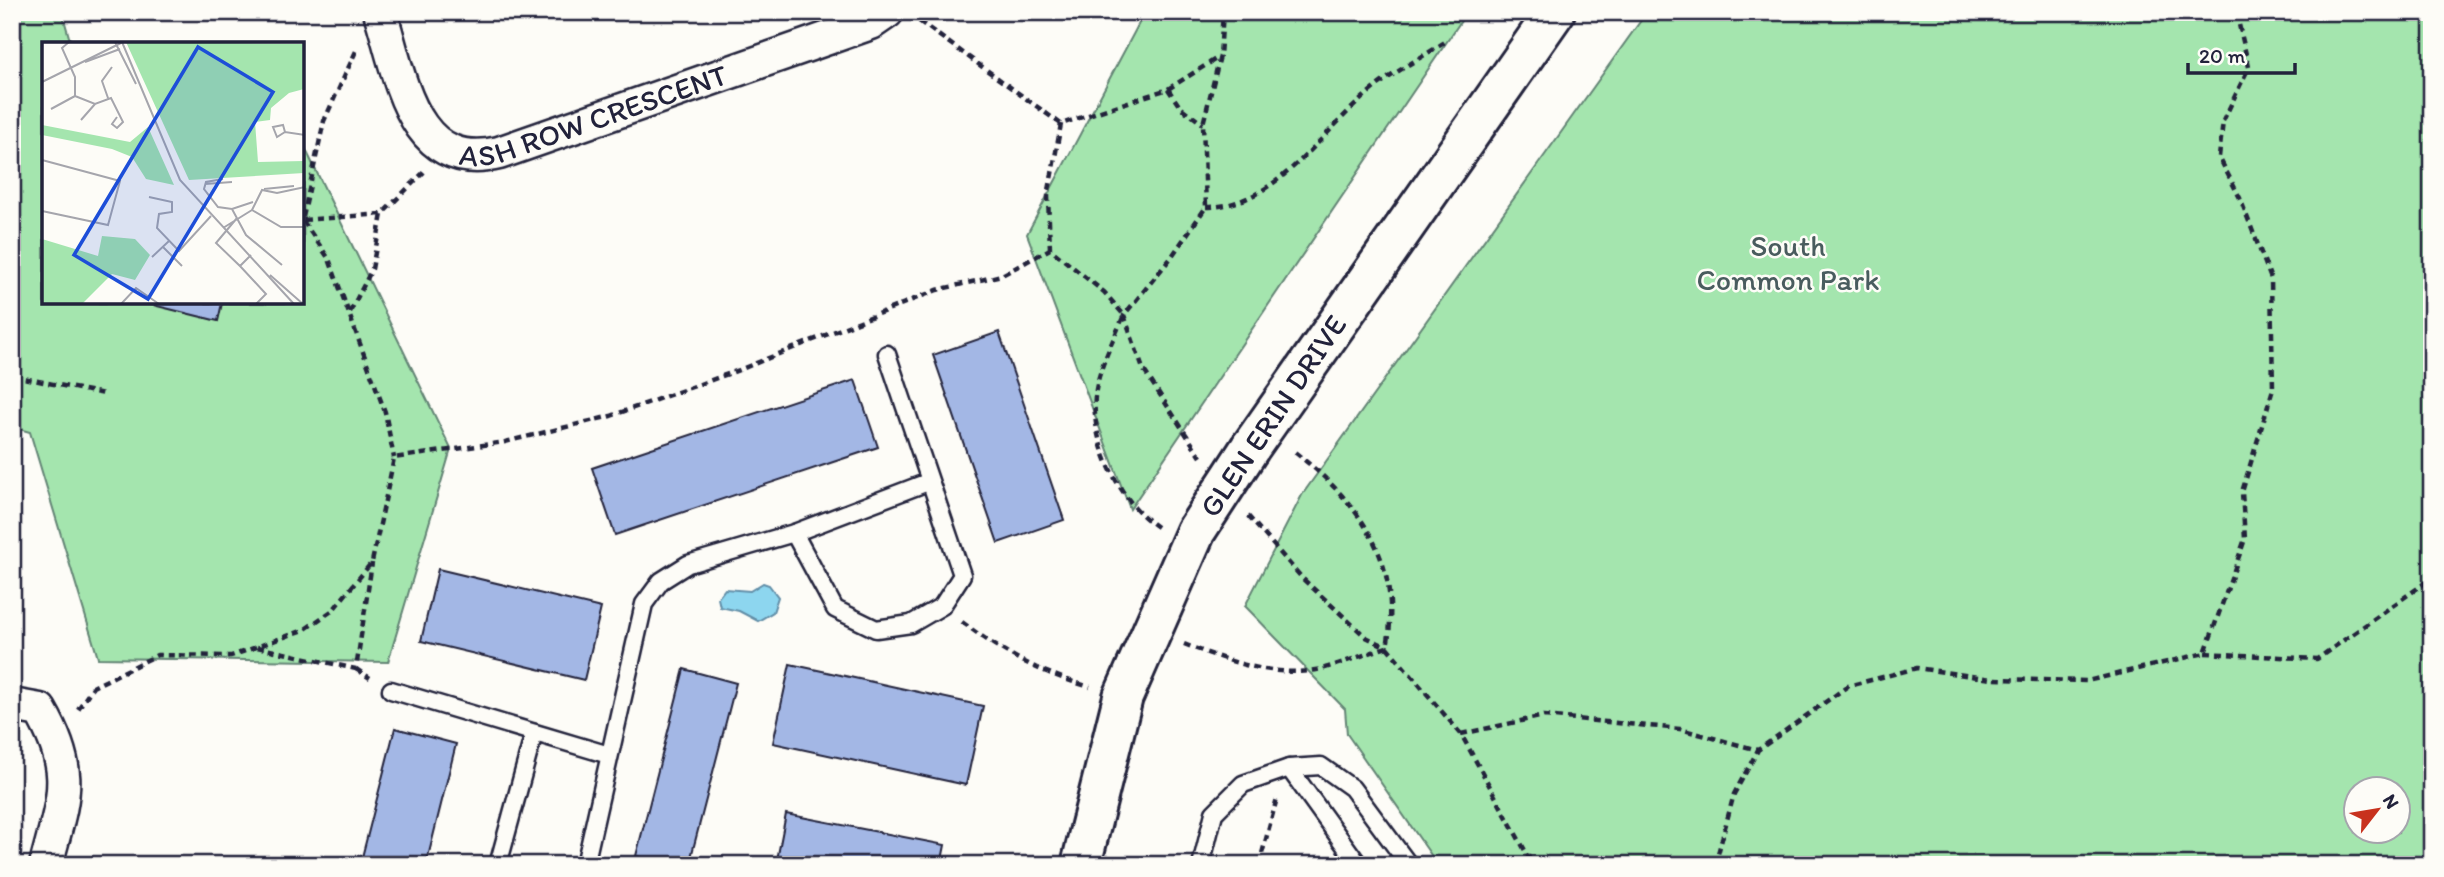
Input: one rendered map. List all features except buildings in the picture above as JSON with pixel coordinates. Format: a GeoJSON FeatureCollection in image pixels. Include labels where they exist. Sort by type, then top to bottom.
{"type":"FeatureCollection","features":[{"type":"Feature","properties":{"kind":"street","name":"ASH ROW CRESCENT"},"geometry":{"type":"LineString","coordinates":[[380,12],[416,120],[428,137],[446,150],[467,156],[499,153],[871,23],[901,16]]}},
{"type":"Feature","properties":{"kind":"street","name":"GLEN ERIN DRIVE"},"geometry":{"type":"LineString","coordinates":[[1081,865],[1122,697],[1192,539],[1256,438],[1555,12]]}},
{"type":"Feature","properties":{"kind":"street"},"geometry":{"type":"LineString","coordinates":[[12,705],[40,710],[57,740],[65,787],[46,865]]}},
{"type":"Feature","properties":{"kind":"lane"},"geometry":{"type":"LineString","coordinates":[[794,533],[835,609],[876,629],[911,624],[942,606],[962,575],[928,482],[887,355]]}},
{"type":"Feature","properties":{"kind":"lane"},"geometry":{"type":"LineString","coordinates":[[585,865],[644,604],[662,581],[688,564],[794,533],[928,482]]}},
{"type":"Feature","properties":{"kind":"lane"},"geometry":{"type":"LineString","coordinates":[[391,690],[610,755]]}},
{"type":"Feature","properties":{"kind":"lane"},"geometry":{"type":"LineString","coordinates":[[499,865],[534,733]]}},
{"type":"Feature","properties":{"kind":"lane"},"geometry":{"type":"LineString","coordinates":[[1201,865],[1214,813],[1243,784],[1289,768],[1321,766],[1352,788],[1409,865]]}},
{"type":"Feature","properties":{"kind":"lane"},"geometry":{"type":"LineString","coordinates":[[1289,768],[1359,865]]}},
{"type":"Feature","properties":{"kind":"path"},"geometry":{"type":"LineString","coordinates":[[2205,653],[2245,539],[2242,492],[2273,389],[2271,279],[2240,198],[2219,157],[2223,121],[2249,67],[2236,12]]}},
{"type":"Feature","properties":{"kind":"path"},"geometry":{"type":"LineString","coordinates":[[901,16],[1061,124]]}},
{"type":"Feature","properties":{"kind":"path"},"geometry":{"type":"LineString","coordinates":[[1206,207],[1228,207],[1269,187],[1372,90],[1448,40]]}},
{"type":"Feature","properties":{"kind":"path"},"geometry":{"type":"LineString","coordinates":[[304,214],[324,121],[357,48]]}},
{"type":"Feature","properties":{"kind":"path"},"geometry":{"type":"LineString","coordinates":[[1061,124],[1168,89],[1220,56]]}},
{"type":"Feature","properties":{"kind":"path"},"geometry":{"type":"LineString","coordinates":[[1168,89],[1180,107],[1203,124]]}},
{"type":"Feature","properties":{"kind":"path"},"geometry":{"type":"LineString","coordinates":[[1061,124],[1048,196],[1050,249],[1104,292],[1124,314],[1095,396],[1106,458],[1120,487],[1142,516],[1192,539]]}},
{"type":"Feature","properties":{"kind":"path"},"geometry":{"type":"LineString","coordinates":[[349,313],[372,269],[382,214],[446,150]]}},
{"type":"Feature","properties":{"kind":"path"},"geometry":{"type":"LineString","coordinates":[[304,219],[382,214]]}},
{"type":"Feature","properties":{"kind":"path"},"geometry":{"type":"LineString","coordinates":[[256,647],[356,669],[372,562],[394,458],[386,412],[329,259],[304,221]]}},
{"type":"Feature","properties":{"kind":"path"},"geometry":{"type":"LineString","coordinates":[[394,458],[505,442],[611,416],[738,370],[937,290],[1002,275],[1050,249]]}},
{"type":"Feature","properties":{"kind":"path"},"geometry":{"type":"LineString","coordinates":[[13,376],[104,394]]}},
{"type":"Feature","properties":{"kind":"path"},"geometry":{"type":"LineString","coordinates":[[1151,631],[1215,656],[1270,670],[1323,669],[1387,648],[1392,621],[1388,583],[1372,538],[1345,496],[1256,438]]}},
{"type":"Feature","properties":{"kind":"path"},"geometry":{"type":"LineString","coordinates":[[57,740],[93,687],[157,654],[231,656],[304,630],[333,610],[372,562]]}},
{"type":"Feature","properties":{"kind":"path"},"geometry":{"type":"LineString","coordinates":[[1715,865],[1734,793],[1758,750],[1848,686],[1917,668],[1992,678],[2087,681],[2205,653],[2317,659],[2432,578]]}},
{"type":"Feature","properties":{"kind":"path"},"geometry":{"type":"LineString","coordinates":[[942,606],[1004,654],[1049,675],[1122,697]]}},
{"type":"Feature","properties":{"kind":"path"},"geometry":{"type":"LineString","coordinates":[[1461,734],[1544,716],[1680,729],[1758,750]]}},
{"type":"Feature","properties":{"kind":"path"},"geometry":{"type":"LineString","coordinates":[[1259,865],[1276,802],[1289,768]]}},
{"type":"Feature","properties":{"kind":"green space"},"geometry":{"type":"Polygon","coordinates":[[[12,12],[62,12],[70,42],[42,42],[42,304],[304,304],[304,146],[451,449],[388,662],[98,658],[30,432],[12,427],[12,12]]]}},
{"type":"Feature","properties":{"kind":"green space"},"geometry":{"type":"Polygon","coordinates":[[[1145,12],[1467,12],[1130,509],[1027,234],[1145,12]]]}},
{"type":"Feature","properties":{"kind":"green space","name":"South Common Park"},"geometry":{"type":"Polygon","coordinates":[[[1647,12],[2432,12],[2432,865],[1438,865],[1347,734],[1345,709],[1245,606],[1302,495],[1647,12]]]}},
{"type":"Feature","properties":{"kind":"water"},"geometry":{"type":"Polygon","coordinates":[[[763,583],[769,585],[778,597],[773,612],[758,621],[739,611],[720,607],[718,598],[725,589],[750,591],[763,583]]]}}]}
